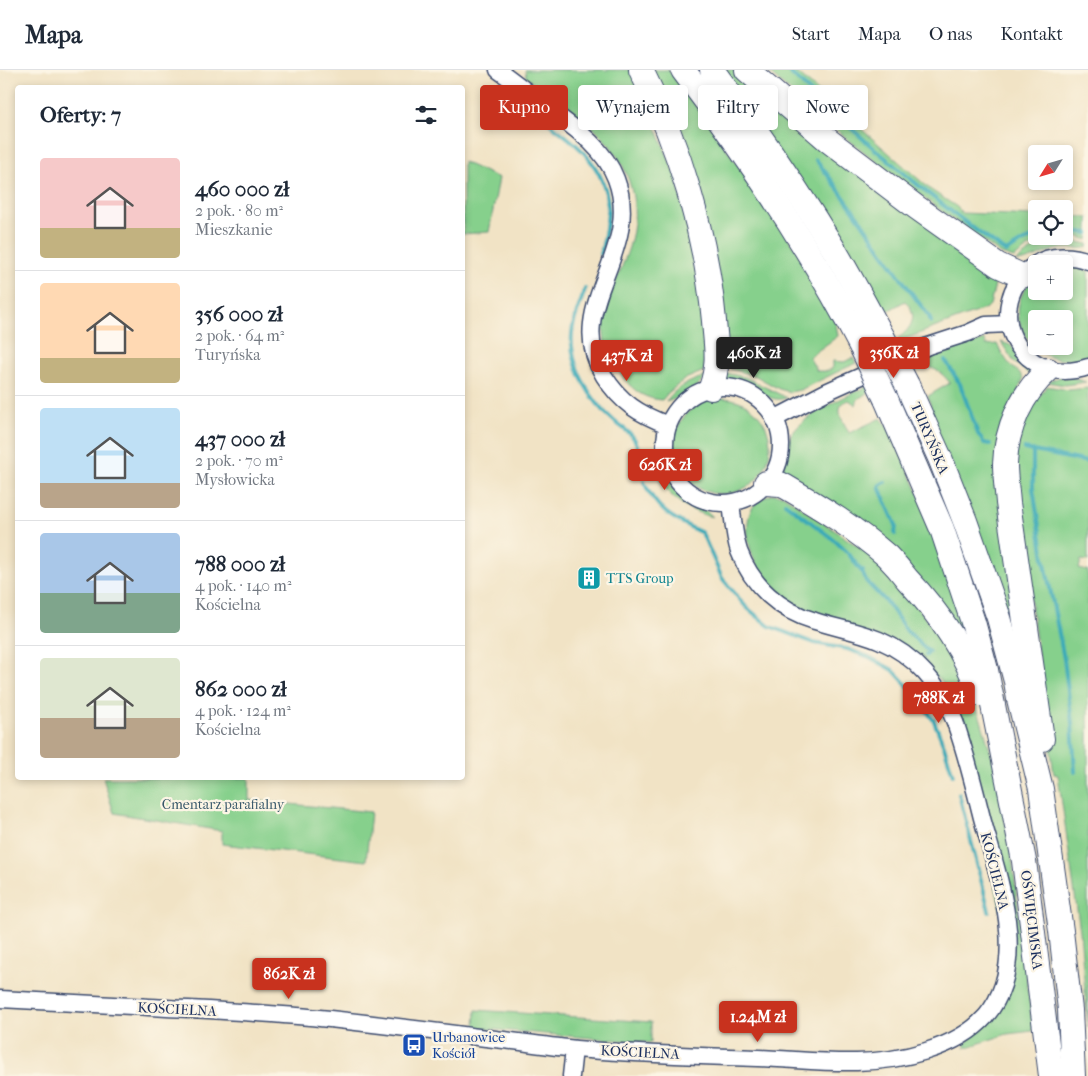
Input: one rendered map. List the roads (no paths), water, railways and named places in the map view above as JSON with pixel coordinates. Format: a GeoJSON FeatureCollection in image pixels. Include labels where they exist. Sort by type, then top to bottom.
{"type":"FeatureCollection","features":[{"type":"Feature","properties":{"kind":"highway"},"geometry":{"type":"LineString","coordinates":[[641,70],[666,126],[679,162],[698,229],[712,299],[718,364],[711,388]]}},
{"type":"Feature","properties":{"kind":"highway","name":"TURYŃSKA"},"geometry":{"type":"LineString","coordinates":[[683,70],[744,153],[791,224],[839,304],[886,399],[942,529],[973,622],[986,670],[1005,766]]}},
{"type":"Feature","properties":{"kind":"highway","name":"TURYŃSKA"},"geometry":{"type":"LineString","coordinates":[[712,70],[752,124],[811,211],[837,254],[907,385],[965,521],[999,618],[1041,789]]}},
{"type":"Feature","properties":{"kind":"highway"},"geometry":{"type":"LineString","coordinates":[[747,70],[829,141],[916,207],[998,265],[1028,268]]}},
{"type":"Feature","properties":{"kind":"highway"},"geometry":{"type":"LineString","coordinates":[[1041,789],[1042,737],[1008,503],[1005,464],[1009,433],[1021,405],[1032,385],[1048,370]]}},
{"type":"Feature","properties":{"kind":"highway"},"geometry":{"type":"LineString","coordinates":[[766,483],[780,484],[786,487],[858,533],[888,558],[916,588],[940,618],[974,678],[1005,766]]}},
{"type":"Feature","properties":{"kind":"highway","name":"OŚWIĘCIMSKA"},"geometry":{"type":"LineString","coordinates":[[1005,766],[1024,861],[1051,1076]]}},
{"type":"Feature","properties":{"kind":"highway","name":"OŚWIĘCIMSKA"},"geometry":{"type":"LineString","coordinates":[[1041,789],[1070,1010],[1073,1076]]}},
{"type":"Feature","properties":{"kind":"street"},"geometry":{"type":"LineString","coordinates":[[498,70],[585,137],[601,154],[614,173],[619,186],[622,205],[622,224],[615,255],[595,305],[591,326],[593,349],[599,368],[612,390],[628,405],[649,418],[668,425]]}},
{"type":"Feature","properties":{"kind":"street"},"geometry":{"type":"LineString","coordinates":[[1073,257],[1088,261]]}},
{"type":"Feature","properties":{"kind":"street"},"geometry":{"type":"LineString","coordinates":[[1028,273],[1011,295],[1010,324],[1017,344],[1024,354],[1048,370],[1069,371],[1088,367]]}},
{"type":"Feature","properties":{"kind":"street"},"geometry":{"type":"LineString","coordinates":[[774,419],[826,392],[928,346],[986,325],[1010,324]]}},
{"type":"Feature","properties":{"kind":"street"},"geometry":{"type":"LineString","coordinates":[[726,387],[741,390],[754,397],[774,419],[779,432],[781,445],[777,465],[766,483],[744,499],[716,503],[701,499],[688,492],[678,482],[670,469],[665,440],[668,425],[675,412],[685,401],[697,393],[711,388],[726,387]]}},
{"type":"Feature","properties":{"kind":"street","name":"KOŚCIELNA"},"geometry":{"type":"LineString","coordinates":[[0,999],[259,1012],[574,1049],[716,1057],[859,1062],[900,1057],[944,1046],[969,1032],[989,1012],[997,999],[1008,966],[1008,935],[1001,886],[965,754],[945,700],[925,672],[897,649],[870,636],[799,616],[769,596],[752,576],[740,552],[731,502]]}},
{"type":"Feature","properties":{"kind":"street"},"geometry":{"type":"LineString","coordinates":[[571,1076],[574,1049]]}},
{"type":"Feature","properties":{"kind":"waterway"},"geometry":{"type":"LineString","coordinates":[[787,70],[893,165],[1006,252],[1028,240]]}},
{"type":"Feature","properties":{"kind":"waterway"},"geometry":{"type":"LineString","coordinates":[[559,130],[583,152],[601,178],[608,208],[601,254]]}},
{"type":"Feature","properties":{"kind":"waterway"},"geometry":{"type":"LineString","coordinates":[[816,160],[929,316],[931,322]]}},
{"type":"Feature","properties":{"kind":"waterway"},"geometry":{"type":"LineString","coordinates":[[1073,231],[1088,233]]}},
{"type":"Feature","properties":{"kind":"waterway"},"geometry":{"type":"LineString","coordinates":[[585,289],[575,317],[572,333],[574,358],[583,382],[597,403],[605,413],[632,436],[638,449]]}},
{"type":"Feature","properties":{"kind":"waterway"},"geometry":{"type":"LineString","coordinates":[[945,360],[960,384],[978,434],[984,443],[990,444]]}},
{"type":"Feature","properties":{"kind":"waterway"},"geometry":{"type":"LineString","coordinates":[[1024,449],[1088,462]]}},
{"type":"Feature","properties":{"kind":"waterway"},"geometry":{"type":"LineString","coordinates":[[1033,450],[1033,488],[1044,558],[1064,659],[1072,723],[1075,772]]}},
{"type":"Feature","properties":{"kind":"waterway"},"geometry":{"type":"LineString","coordinates":[[644,482],[655,501],[667,514],[702,533],[722,578],[746,607],[769,626],[814,643],[847,649],[869,657],[893,670],[916,695],[934,721],[953,775]]}},
{"type":"Feature","properties":{"kind":"waterway"},"geometry":{"type":"LineString","coordinates":[[885,482],[879,487],[896,525],[895,534]]}},
{"type":"Feature","properties":{"kind":"waterway"},"geometry":{"type":"LineString","coordinates":[[785,503],[833,539],[848,553],[862,572]]}},
{"type":"Feature","properties":{"kind":"waterway"},"geometry":{"type":"LineString","coordinates":[[863,570],[866,581],[889,605],[906,630],[929,652],[926,655]]}},
{"type":"Feature","properties":{"kind":"waterway"},"geometry":{"type":"LineString","coordinates":[[959,794],[989,911]]}},
{"type":"Feature","properties":{"kind":"place","name":"TTS Group"},"geometry":{"type":"Point","coordinates":[589,578]}},
{"type":"Feature","properties":{"kind":"place","name":"Urbanowice Kościół"},"geometry":{"type":"Point","coordinates":[414,1045]}},
{"type":"Feature","properties":{"kind":"park label","name":"Cmentarz parafialny"},"geometry":{"type":"Point","coordinates":[223,804]}}]}
